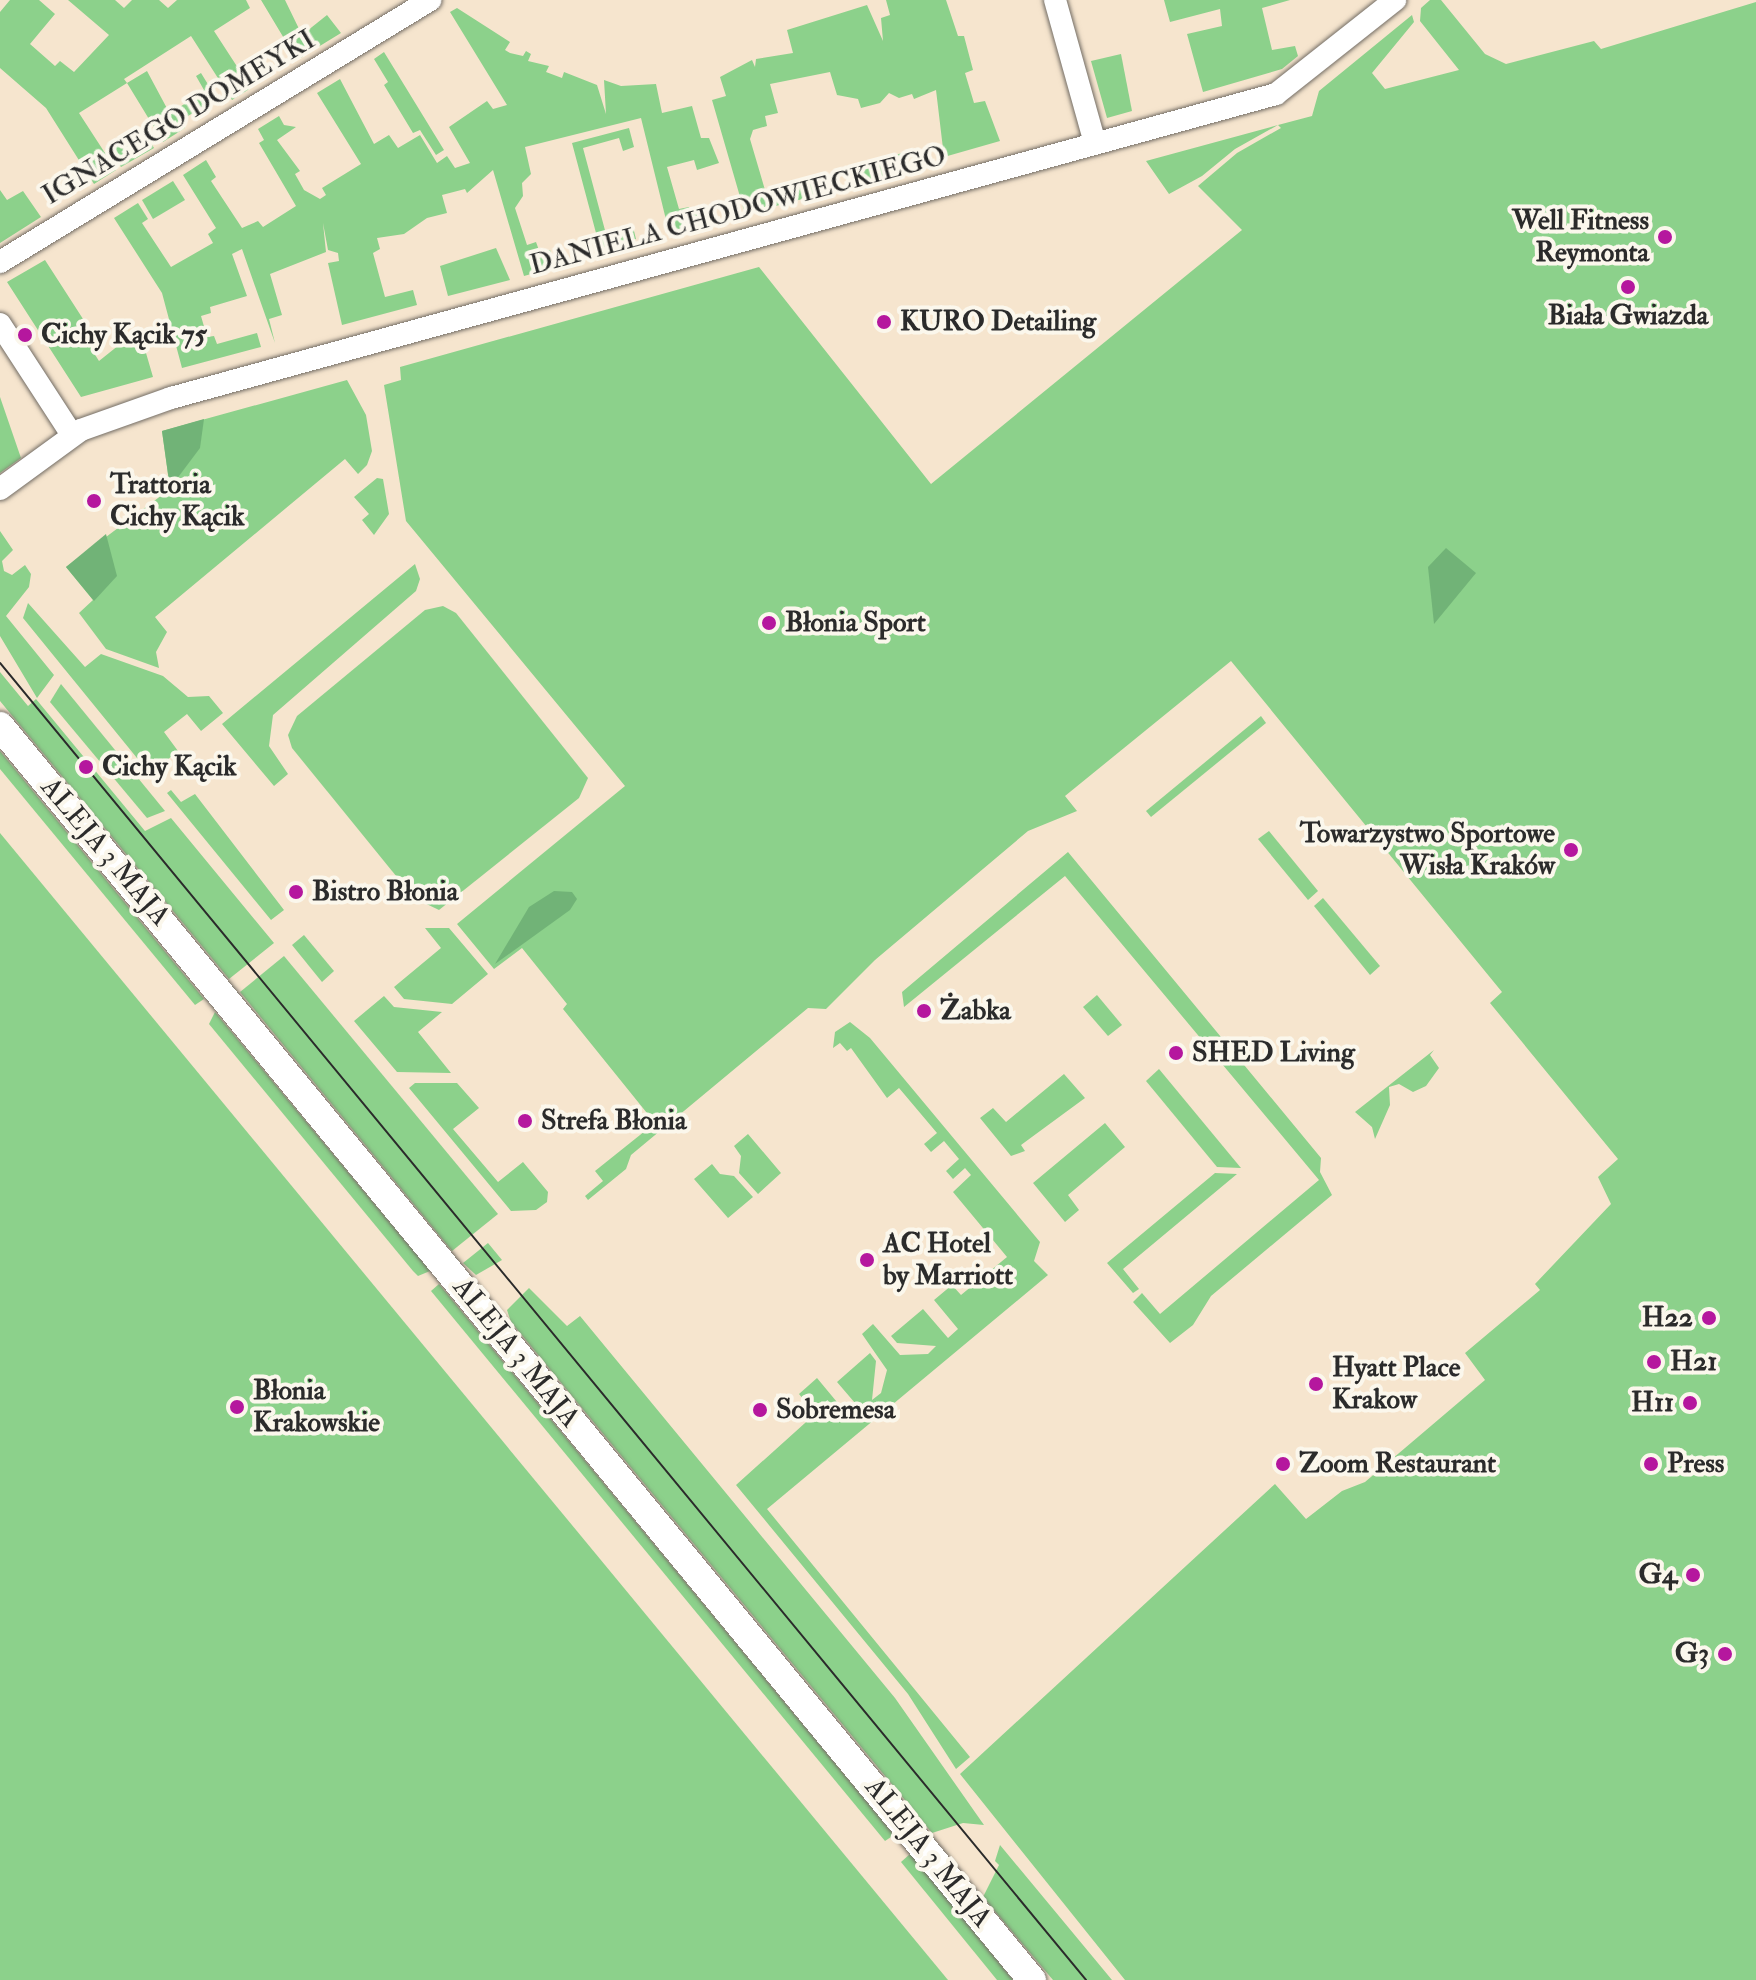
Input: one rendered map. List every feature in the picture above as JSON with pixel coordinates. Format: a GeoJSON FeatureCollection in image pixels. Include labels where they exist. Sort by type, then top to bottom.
{"type":"FeatureCollection","features":[{"type":"Feature","properties":{"kind":"street","name":"IGNACEGO DOMEYKI"},"geometry":{"type":"LineString","coordinates":[[0,262],[430,0]]}},
{"type":"Feature","properties":{"kind":"street"},"geometry":{"type":"LineString","coordinates":[[1055,0],[1095,143]]}},
{"type":"Feature","properties":{"kind":"street","name":"DANIELA CHODOWIECKIEGO"},"geometry":{"type":"LineString","coordinates":[[0,489],[72,435],[171,398],[1284,91],[1395,0]]}},
{"type":"Feature","properties":{"kind":"street"},"geometry":{"type":"LineString","coordinates":[[0,324],[72,435]]}},
{"type":"Feature","properties":{"kind":"street","name":"ALEJA 3 MAJA"},"geometry":{"type":"LineString","coordinates":[[0,726],[1032,1980]]}},
{"type":"Feature","properties":{"kind":"green space"},"geometry":{"type":"Polygon","coordinates":[[[10,0],[39,0],[55,14],[30,44],[55,66],[60,61],[74,72],[109,35],[68,0],[115,0],[124,8],[132,0],[159,0],[168,8],[177,0],[246,0],[250,8],[214,31],[251,88],[232,100],[191,36],[124,79],[127,83],[79,113],[116,170],[94,184],[46,108],[0,68],[0,12],[10,0]]]}},
{"type":"Feature","properties":{"kind":"green space"},"geometry":{"type":"Polygon","coordinates":[[[261,0],[285,0],[302,35],[327,15],[341,33],[297,60],[261,0]]]}},
{"type":"Feature","properties":{"kind":"green space"},"geometry":{"type":"Polygon","coordinates":[[[886,0],[946,0],[958,36],[964,36],[973,70],[965,73],[974,103],[985,101],[1000,141],[944,157],[936,90],[914,99],[912,94],[899,98],[889,93],[880,103],[861,108],[858,99],[837,95],[830,72],[770,84],[778,113],[765,116],[767,126],[753,130],[750,139],[765,190],[822,174],[826,193],[745,214],[712,100],[726,96],[720,77],[752,60],[755,67],[756,59],[793,53],[787,30],[867,5],[883,41],[881,18],[890,15],[886,0]]]}},
{"type":"Feature","properties":{"kind":"green space"},"geometry":{"type":"Polygon","coordinates":[[[1164,0],[1290,0],[1262,8],[1272,50],[1295,46],[1298,56],[1282,69],[1203,92],[1187,34],[1222,26],[1220,9],[1170,22],[1164,0]]]}},
{"type":"Feature","properties":{"kind":"green space","name":"Towarzystwo Sportowe Wisła Kraków"},"geometry":{"type":"Polygon","coordinates":[[[1430,0],[1441,0],[1485,54],[1506,64],[1594,41],[1601,49],[1756,2],[1756,1980],[1125,1980],[960,1774],[1275,1484],[1306,1519],[1342,1491],[1365,1482],[1485,1380],[1465,1353],[1540,1290],[1535,1284],[1611,1204],[1598,1177],[1618,1159],[1490,1003],[1502,992],[1231,661],[1065,796],[1077,811],[1028,831],[875,960],[826,1009],[808,1008],[631,1155],[626,1169],[588,1200],[585,1196],[603,1181],[595,1171],[655,1123],[563,1009],[567,1004],[522,948],[494,969],[457,924],[625,786],[406,521],[384,385],[401,380],[400,367],[759,267],[931,484],[1242,230],[1198,186],[1237,153],[1281,128],[1278,125],[1312,116],[1319,91],[1412,15],[1414,22],[1372,73],[1385,89],[1459,70],[1420,21],[1421,8],[1430,0]]]}},
{"type":"Feature","properties":{"kind":"green space"},"geometry":{"type":"Polygon","coordinates":[[[457,8],[510,42],[505,50],[510,53],[523,56],[526,51],[531,54],[528,61],[549,66],[546,72],[562,78],[564,72],[597,85],[606,114],[604,80],[621,86],[656,84],[662,113],[692,106],[701,138],[709,138],[719,163],[697,170],[694,160],[667,167],[679,209],[689,207],[691,214],[713,208],[717,222],[670,236],[641,118],[525,147],[531,174],[522,183],[523,196],[515,208],[527,245],[536,242],[540,253],[550,250],[556,267],[524,276],[493,170],[467,193],[465,189],[442,195],[447,213],[427,218],[404,234],[377,238],[380,249],[373,253],[385,297],[413,290],[417,305],[342,325],[328,263],[339,261],[338,253],[328,250],[323,223],[326,252],[270,274],[282,315],[269,319],[275,343],[242,249],[232,254],[247,296],[210,307],[211,313],[201,316],[207,337],[214,336],[217,344],[257,333],[261,347],[182,368],[162,293],[114,218],[138,203],[148,219],[142,223],[171,267],[213,243],[208,234],[216,228],[183,175],[206,160],[216,177],[211,181],[242,228],[258,221],[263,227],[296,206],[259,143],[264,140],[258,129],[279,116],[284,125],[296,127],[277,140],[300,171],[295,174],[304,190],[320,199],[326,195],[322,188],[361,164],[317,93],[340,79],[374,144],[389,135],[398,148],[420,135],[437,163],[447,156],[455,168],[470,163],[449,127],[487,101],[493,109],[507,105],[450,12],[457,8]]]}},
{"type":"Feature","properties":{"kind":"green space"},"geometry":{"type":"Polygon","coordinates":[[[384,52],[444,150],[436,155],[420,130],[413,133],[384,85],[388,82],[374,59],[384,52]]]}},
{"type":"Feature","properties":{"kind":"green space"},"geometry":{"type":"Polygon","coordinates":[[[1121,54],[1132,111],[1107,118],[1091,61],[1121,54]]]}},
{"type":"Feature","properties":{"kind":"green space"},"geometry":{"type":"Polygon","coordinates":[[[147,71],[170,114],[204,90],[196,76],[201,73],[217,99],[181,120],[185,128],[163,142],[127,83],[147,71]]]}},
{"type":"Feature","properties":{"kind":"green space"},"geometry":{"type":"Polygon","coordinates":[[[1278,125],[1235,149],[1202,176],[1169,194],[1146,161],[1278,125]]]}},
{"type":"Feature","properties":{"kind":"green space"},"geometry":{"type":"Polygon","coordinates":[[[142,128],[154,148],[121,167],[109,149],[142,128]]]}},
{"type":"Feature","properties":{"kind":"green space"},"geometry":{"type":"Polygon","coordinates":[[[629,128],[634,147],[623,151],[619,138],[583,148],[606,234],[633,227],[636,239],[600,248],[572,143],[629,128]]]}},
{"type":"Feature","properties":{"kind":"green space"},"geometry":{"type":"Polygon","coordinates":[[[906,152],[910,170],[854,185],[848,168],[906,152]]]}},
{"type":"Feature","properties":{"kind":"green space"},"geometry":{"type":"Polygon","coordinates":[[[173,181],[185,200],[153,219],[142,200],[173,181]]]}},
{"type":"Feature","properties":{"kind":"green space"},"geometry":{"type":"Polygon","coordinates":[[[0,190],[7,200],[23,191],[41,217],[0,243],[0,190]]]}},
{"type":"Feature","properties":{"kind":"green space"},"geometry":{"type":"Polygon","coordinates":[[[496,248],[510,280],[448,296],[440,266],[496,248]]]}},
{"type":"Feature","properties":{"kind":"green space"},"geometry":{"type":"Polygon","coordinates":[[[45,260],[94,336],[92,350],[99,361],[139,329],[153,377],[81,397],[7,282],[45,260]]]}},
{"type":"Feature","properties":{"kind":"green space"},"geometry":{"type":"Polygon","coordinates":[[[347,380],[366,415],[372,451],[367,465],[358,474],[345,459],[155,617],[167,632],[156,652],[159,668],[106,649],[79,613],[93,600],[66,567],[170,489],[162,431],[347,380]]]}},
{"type":"Feature","properties":{"kind":"green space"},"geometry":{"type":"Polygon","coordinates":[[[0,397],[21,458],[0,473],[0,397]]]}},
{"type":"Feature","properties":{"kind":"green space"},"geometry":{"type":"Polygon","coordinates":[[[204,419],[200,448],[170,488],[162,431],[204,419]]]}},
{"type":"Feature","properties":{"kind":"green space"},"geometry":{"type":"Polygon","coordinates":[[[377,478],[383,479],[389,514],[374,535],[362,520],[369,514],[354,497],[377,478]]]}},
{"type":"Feature","properties":{"kind":"green space"},"geometry":{"type":"Polygon","coordinates":[[[0,531],[13,550],[2,561],[4,571],[12,575],[25,565],[31,574],[29,587],[6,616],[54,675],[37,698],[0,636],[0,531]]]}},
{"type":"Feature","properties":{"kind":"green space"},"geometry":{"type":"Polygon","coordinates":[[[106,534],[117,576],[94,601],[66,567],[106,534]]]}},
{"type":"Feature","properties":{"kind":"green space"},"geometry":{"type":"Polygon","coordinates":[[[1446,548],[1476,573],[1434,624],[1428,567],[1446,548]]]}},
{"type":"Feature","properties":{"kind":"green space"},"geometry":{"type":"Polygon","coordinates":[[[415,564],[420,579],[416,591],[273,715],[269,746],[288,774],[274,786],[222,724],[415,564]]]}},
{"type":"Feature","properties":{"kind":"green space"},"geometry":{"type":"Polygon","coordinates":[[[28,603],[85,667],[101,654],[163,676],[188,697],[209,696],[223,713],[201,731],[187,714],[164,732],[178,751],[150,774],[23,618],[28,603]]]}},
{"type":"Feature","properties":{"kind":"green space"},"geometry":{"type":"Polygon","coordinates":[[[443,606],[456,613],[588,778],[579,798],[439,910],[414,898],[292,748],[288,735],[297,716],[425,610],[443,606]]]}},
{"type":"Feature","properties":{"kind":"green space"},"geometry":{"type":"Polygon","coordinates":[[[0,672],[28,706],[36,699],[145,831],[171,818],[274,943],[229,979],[0,701],[0,672]]]}},
{"type":"Feature","properties":{"kind":"green space"},"geometry":{"type":"Polygon","coordinates":[[[61,684],[165,811],[147,818],[50,702],[61,684]]]}},
{"type":"Feature","properties":{"kind":"green space"},"geometry":{"type":"Polygon","coordinates":[[[1261,716],[1266,723],[1151,817],[1146,811],[1261,716]]]}},
{"type":"Feature","properties":{"kind":"green space"},"geometry":{"type":"Polygon","coordinates":[[[0,751],[204,999],[195,1005],[0,769],[0,751]]]}},
{"type":"Feature","properties":{"kind":"green space"},"geometry":{"type":"Polygon","coordinates":[[[171,790],[181,802],[195,794],[284,910],[271,920],[167,793],[171,790]]]}},
{"type":"Feature","properties":{"kind":"green space"},"geometry":{"type":"Polygon","coordinates":[[[1269,831],[1318,891],[1308,900],[1258,839],[1269,831]]]}},
{"type":"Feature","properties":{"kind":"green space","name":"Błonia Krakowskie"},"geometry":{"type":"Polygon","coordinates":[[[0,833],[948,1980],[0,1980],[0,833]]]}},
{"type":"Feature","properties":{"kind":"green space"},"geometry":{"type":"Polygon","coordinates":[[[1068,852],[1321,1158],[1320,1172],[1332,1195],[1211,1296],[1193,1325],[1170,1343],[1133,1302],[1142,1293],[1160,1314],[1319,1180],[1065,876],[904,1007],[902,992],[1068,852]]]}},
{"type":"Feature","properties":{"kind":"green space"},"geometry":{"type":"Polygon","coordinates":[[[554,891],[572,892],[577,899],[570,910],[495,964],[529,907],[554,891]]]}},
{"type":"Feature","properties":{"kind":"green space"},"geometry":{"type":"Polygon","coordinates":[[[1323,898],[1380,966],[1370,975],[1314,906],[1323,898]]]}},
{"type":"Feature","properties":{"kind":"green space"},"geometry":{"type":"Polygon","coordinates":[[[425,928],[449,928],[488,974],[452,1004],[404,999],[394,987],[441,948],[425,928]]]}},
{"type":"Feature","properties":{"kind":"green space"},"geometry":{"type":"Polygon","coordinates":[[[304,935],[334,971],[322,982],[292,945],[304,935]]]}},
{"type":"Feature","properties":{"kind":"green space"},"geometry":{"type":"Polygon","coordinates":[[[284,956],[498,1214],[452,1251],[240,992],[284,956]]]}},
{"type":"Feature","properties":{"kind":"green space"},"geometry":{"type":"Polygon","coordinates":[[[1097,995],[1122,1025],[1108,1036],[1083,1007],[1097,995]]]}},
{"type":"Feature","properties":{"kind":"green space"},"geometry":{"type":"Polygon","coordinates":[[[384,996],[394,1007],[442,1012],[418,1032],[451,1073],[397,1072],[354,1021],[384,996]]]}},
{"type":"Feature","properties":{"kind":"green space"},"geometry":{"type":"Polygon","coordinates":[[[215,1012],[430,1271],[418,1276],[413,1271],[209,1024],[215,1012]]]}},
{"type":"Feature","properties":{"kind":"green space"},"geometry":{"type":"Polygon","coordinates":[[[850,1022],[870,1038],[1040,1242],[1034,1261],[1048,1275],[767,1509],[970,1757],[956,1769],[908,1694],[736,1485],[815,1414],[799,1394],[817,1378],[851,1419],[861,1410],[837,1382],[870,1353],[876,1361],[872,1400],[881,1393],[887,1370],[862,1334],[873,1324],[900,1355],[928,1354],[936,1346],[897,1343],[891,1336],[923,1309],[948,1338],[958,1329],[934,1300],[952,1285],[961,1295],[1007,1257],[953,1192],[971,1175],[965,1168],[953,1179],[946,1171],[959,1159],[944,1141],[931,1152],[924,1144],[937,1133],[899,1088],[887,1098],[851,1048],[847,1051],[840,1043],[833,1048],[835,1032],[850,1022]]]}},
{"type":"Feature","properties":{"kind":"green space"},"geometry":{"type":"Polygon","coordinates":[[[1434,1050],[1430,1055],[1439,1068],[1426,1086],[1413,1092],[1399,1084],[1389,1087],[1390,1105],[1375,1139],[1372,1127],[1355,1112],[1434,1050]]]}},
{"type":"Feature","properties":{"kind":"green space"},"geometry":{"type":"Polygon","coordinates":[[[1159,1069],[1241,1168],[1217,1167],[1146,1081],[1159,1069]]]}},
{"type":"Feature","properties":{"kind":"green space"},"geometry":{"type":"Polygon","coordinates":[[[1064,1074],[1085,1098],[1021,1145],[1025,1151],[1011,1156],[980,1118],[993,1108],[1006,1122],[1064,1074]]]}},
{"type":"Feature","properties":{"kind":"green space"},"geometry":{"type":"Polygon","coordinates":[[[415,1083],[457,1083],[479,1108],[453,1129],[498,1182],[523,1162],[548,1192],[547,1202],[536,1210],[511,1211],[409,1088],[415,1083]]]}},
{"type":"Feature","properties":{"kind":"green space"},"geometry":{"type":"Polygon","coordinates":[[[1105,1123],[1125,1147],[1068,1195],[1079,1210],[1065,1222],[1033,1183],[1105,1123]]]}},
{"type":"Feature","properties":{"kind":"green space"},"geometry":{"type":"Polygon","coordinates":[[[748,1134],[781,1173],[758,1194],[739,1173],[741,1156],[734,1146],[748,1134]]]}},
{"type":"Feature","properties":{"kind":"green space"},"geometry":{"type":"Polygon","coordinates":[[[712,1164],[720,1174],[734,1176],[753,1197],[728,1218],[694,1179],[712,1164]]]}},
{"type":"Feature","properties":{"kind":"green space"},"geometry":{"type":"Polygon","coordinates":[[[1215,1173],[1237,1174],[1123,1269],[1139,1289],[1133,1293],[1107,1263],[1215,1173]]]}},
{"type":"Feature","properties":{"kind":"green space"},"geometry":{"type":"Polygon","coordinates":[[[488,1243],[502,1260],[476,1275],[463,1263],[488,1243]]]}},
{"type":"Feature","properties":{"kind":"green space"},"geometry":{"type":"Polygon","coordinates":[[[439,1284],[894,1835],[885,1841],[431,1291],[439,1284]]]}},
{"type":"Feature","properties":{"kind":"green space"},"geometry":{"type":"Polygon","coordinates":[[[529,1288],[567,1326],[580,1316],[895,1698],[984,1825],[963,1823],[932,1833],[511,1322],[507,1310],[529,1288]]]}},
{"type":"Feature","properties":{"kind":"green space"},"geometry":{"type":"Polygon","coordinates":[[[1000,1845],[1112,1980],[1053,1980],[983,1897],[999,1865],[995,1861],[1000,1845]]]}},
{"type":"Feature","properties":{"kind":"green space"},"geometry":{"type":"Polygon","coordinates":[[[910,1854],[1013,1980],[997,1980],[901,1862],[910,1854]]]}},
{"type":"Feature","properties":{"kind":"tram line"},"geometry":{"type":"LineString","coordinates":[[0,663],[1086,1980]]}},
{"type":"Feature","properties":{"kind":"place","name":"Well Fitness Reymonta"},"geometry":{"type":"Point","coordinates":[1665,237]}},
{"type":"Feature","properties":{"kind":"place","name":"Biała Gwiazda"},"geometry":{"type":"Point","coordinates":[1628,287]}},
{"type":"Feature","properties":{"kind":"place","name":"KURO Detailing"},"geometry":{"type":"Point","coordinates":[884,322]}},
{"type":"Feature","properties":{"kind":"place","name":"Cichy Kącik 75"},"geometry":{"type":"Point","coordinates":[25,335]}},
{"type":"Feature","properties":{"kind":"place","name":"Trattoria Cichy Kącik"},"geometry":{"type":"Point","coordinates":[94,501]}},
{"type":"Feature","properties":{"kind":"place","name":"Błonia Sport"},"geometry":{"type":"Point","coordinates":[769,623]}},
{"type":"Feature","properties":{"kind":"place","name":"Cichy Kącik"},"geometry":{"type":"Point","coordinates":[86,767]}},
{"type":"Feature","properties":{"kind":"place","name":"Towarzystwo Sportowe Wisła Kraków"},"geometry":{"type":"Point","coordinates":[1571,850]}},
{"type":"Feature","properties":{"kind":"place","name":"Bistro Błonia"},"geometry":{"type":"Point","coordinates":[296,892]}},
{"type":"Feature","properties":{"kind":"place","name":"Żabka"},"geometry":{"type":"Point","coordinates":[924,1011]}},
{"type":"Feature","properties":{"kind":"place","name":"SHED Living"},"geometry":{"type":"Point","coordinates":[1176,1053]}},
{"type":"Feature","properties":{"kind":"place","name":"Strefa Błonia"},"geometry":{"type":"Point","coordinates":[525,1121]}},
{"type":"Feature","properties":{"kind":"place","name":"AC Hotel by Marriott"},"geometry":{"type":"Point","coordinates":[867,1260]}},
{"type":"Feature","properties":{"kind":"place","name":"H22"},"geometry":{"type":"Point","coordinates":[1709,1318]}},
{"type":"Feature","properties":{"kind":"place","name":"H21"},"geometry":{"type":"Point","coordinates":[1654,1362]}},
{"type":"Feature","properties":{"kind":"place","name":"Hyatt Place Krakow"},"geometry":{"type":"Point","coordinates":[1316,1384]}},
{"type":"Feature","properties":{"kind":"place","name":"H11"},"geometry":{"type":"Point","coordinates":[1690,1403]}},
{"type":"Feature","properties":{"kind":"place","name":"Błonia Krakowskie"},"geometry":{"type":"Point","coordinates":[237,1407]}},
{"type":"Feature","properties":{"kind":"place","name":"Sobremesa"},"geometry":{"type":"Point","coordinates":[760,1410]}},
{"type":"Feature","properties":{"kind":"place","name":"Zoom Restaurant"},"geometry":{"type":"Point","coordinates":[1283,1464]}},
{"type":"Feature","properties":{"kind":"place","name":"Press"},"geometry":{"type":"Point","coordinates":[1651,1464]}},
{"type":"Feature","properties":{"kind":"place","name":"G4"},"geometry":{"type":"Point","coordinates":[1693,1575]}},
{"type":"Feature","properties":{"kind":"place","name":"G3"},"geometry":{"type":"Point","coordinates":[1725,1654]}}]}
